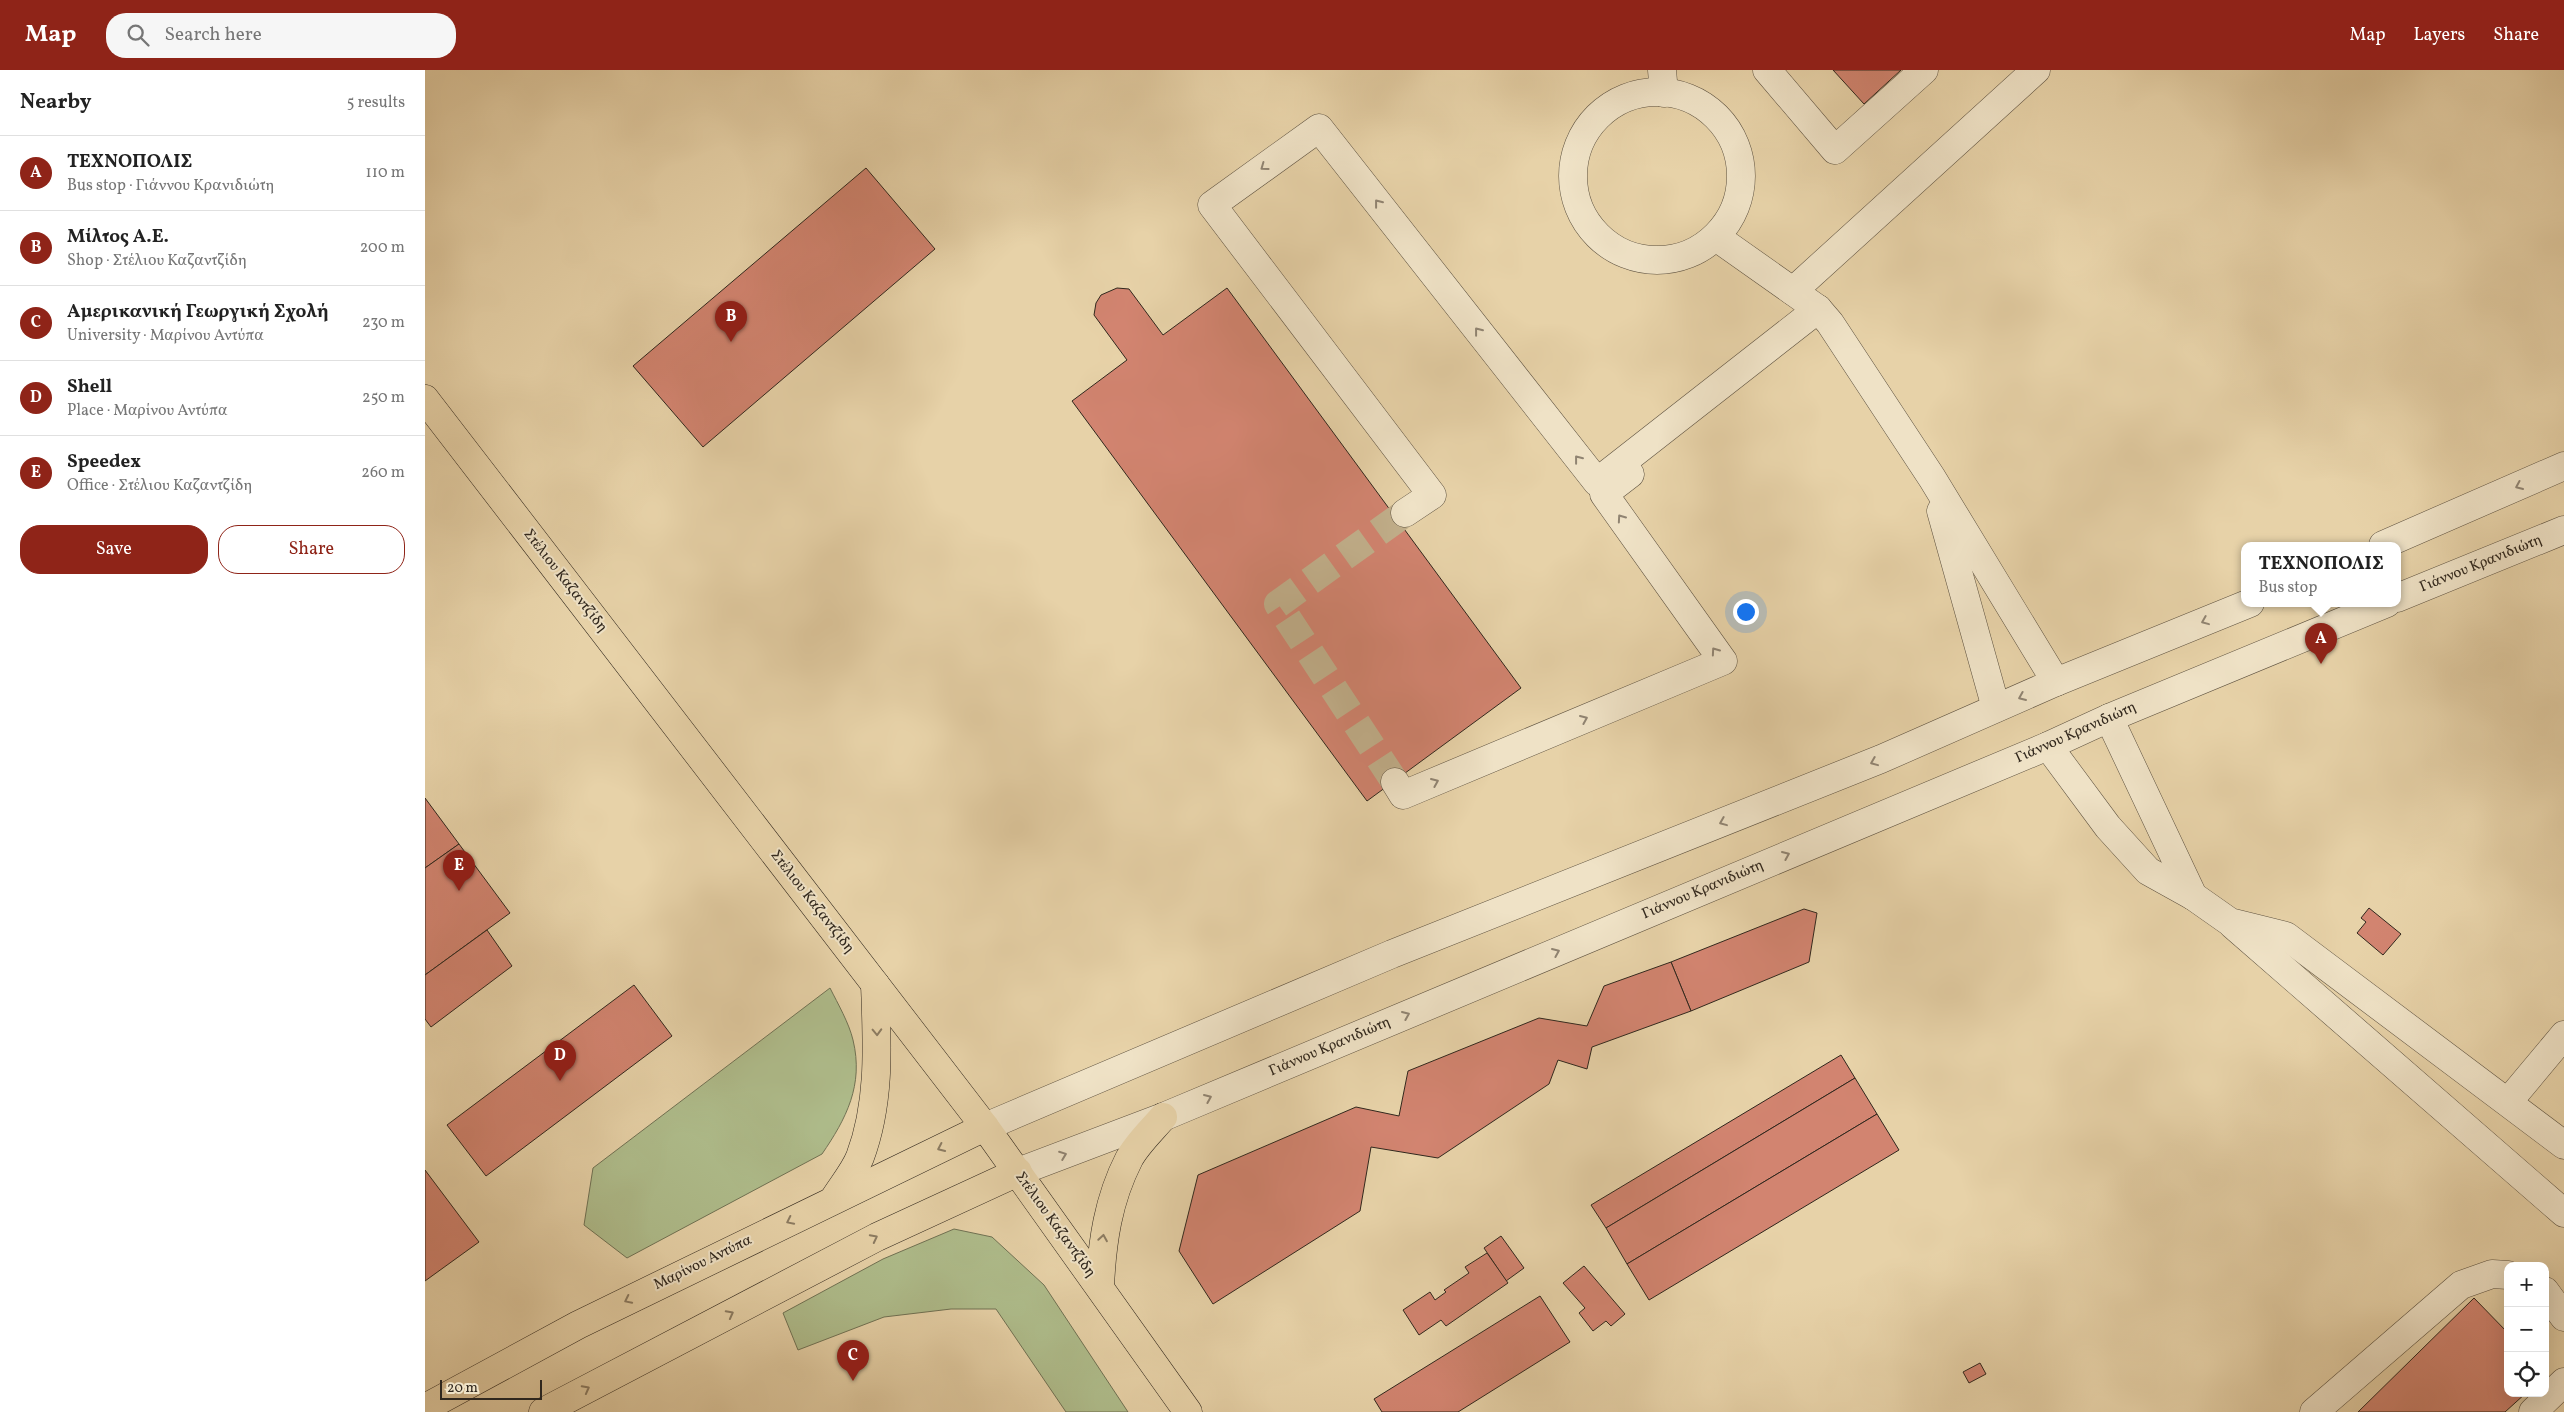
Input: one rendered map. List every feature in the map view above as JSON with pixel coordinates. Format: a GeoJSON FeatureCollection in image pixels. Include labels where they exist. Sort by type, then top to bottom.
{"type":"FeatureCollection","features":[{"type":"Feature","properties":{"kind":"main road","name":"Στέλιου Καζαντζίδη"},"geometry":{"type":"LineString","coordinates":[[425,399],[985,1127],[1188,1412]]}},
{"type":"Feature","properties":{"kind":"main road"},"geometry":{"type":"LineString","coordinates":[[834,1199],[859,1159],[871,1122],[876,1087],[875,984]]}},
{"type":"Feature","properties":{"kind":"main road"},"geometry":{"type":"LineString","coordinates":[[1099,1287],[1103,1239],[1110,1207],[1129,1158],[1163,1117]]}},
{"type":"Feature","properties":{"kind":"main road","name":"Μαρίνου Αντύπα"},"geometry":{"type":"LineString","coordinates":[[425,1408],[578,1325],[985,1127]]}},
{"type":"Feature","properties":{"kind":"main road"},"geometry":{"type":"LineString","coordinates":[[543,1412],[877,1237],[1017,1172]]}},
{"type":"Feature","properties":{"kind":"street"},"geometry":{"type":"LineString","coordinates":[[1767,70],[1835,150],[1924,70]]}},
{"type":"Feature","properties":{"kind":"street"},"geometry":{"type":"LineString","coordinates":[[1793,291],[2036,70]]}},
{"type":"Feature","properties":{"kind":"street"},"geometry":{"type":"LineString","coordinates":[[1663,81],[1713,114],[1730,135],[1740,161],[1740,188],[1732,214],[1716,237],[1693,252],[1665,260],[1638,259],[1612,248],[1591,229],[1577,205],[1572,177],[1577,150],[1590,125],[1610,106],[1663,81]]}},
{"type":"Feature","properties":{"kind":"street"},"geometry":{"type":"LineString","coordinates":[[1405,513],[1433,495],[1212,205],[1319,128],[1597,482],[1824,316]]}},
{"type":"Feature","properties":{"kind":"street"},"geometry":{"type":"LineString","coordinates":[[1716,237],[1793,291],[1824,316],[1932,478],[2056,682]]}},
{"type":"Feature","properties":{"kind":"street"},"geometry":{"type":"LineString","coordinates":[[1395,782],[1403,795],[1723,661],[1604,494],[1824,316]]}},
{"type":"Feature","properties":{"kind":"street"},"geometry":{"type":"LineString","coordinates":[[2390,542],[2564,466]]}},
{"type":"Feature","properties":{"kind":"street"},"geometry":{"type":"LineString","coordinates":[[1932,478],[1996,708]]}},
{"type":"Feature","properties":{"kind":"street","name":"Γιάννου Κρανιδιώτη"},"geometry":{"type":"LineString","coordinates":[[2401,596],[2564,530]]}},
{"type":"Feature","properties":{"kind":"street"},"geometry":{"type":"LineString","coordinates":[[985,1127],[1392,954],[1881,759],[2056,682],[2241,607]]}},
{"type":"Feature","properties":{"kind":"street","name":"Γιάννου Κρανιδιώτη"},"geometry":{"type":"LineString","coordinates":[[1017,1172],[1163,1117],[2048,746],[2109,718],[2377,607]]}},
{"type":"Feature","properties":{"kind":"street"},"geometry":{"type":"LineString","coordinates":[[2109,718],[2193,896]]}},
{"type":"Feature","properties":{"kind":"street"},"geometry":{"type":"LineString","coordinates":[[2048,746],[2108,827],[2148,872],[2193,896],[2230,922],[2564,1213]]}},
{"type":"Feature","properties":{"kind":"street"},"geometry":{"type":"LineString","coordinates":[[2230,922],[2285,936],[2564,1144]]}},
{"type":"Feature","properties":{"kind":"street"},"geometry":{"type":"LineString","coordinates":[[2508,1102],[2564,1035]]}},
{"type":"Feature","properties":{"kind":"street"},"geometry":{"type":"LineString","coordinates":[[2313,1412],[2461,1285],[2484,1276],[2504,1275]]}},
{"type":"Feature","properties":{"kind":"street"},"geometry":{"type":"LineString","coordinates":[[2549,1297],[2564,1317]]}},
{"type":"Feature","properties":{"kind":"street"},"geometry":{"type":"LineString","coordinates":[[2533,1412],[2564,1382]]}},
{"type":"Feature","properties":{"kind":"green space"},"geometry":{"type":"Polygon","coordinates":[[[830,988],[853,1040],[856,1072],[851,1101],[839,1128],[822,1154],[627,1258],[584,1225],[593,1168],[830,988]]]}},
{"type":"Feature","properties":{"kind":"green space"},"geometry":{"type":"Polygon","coordinates":[[[954,1229],[992,1237],[1044,1285],[1128,1412],[1066,1412],[996,1309],[951,1309],[884,1317],[798,1350],[783,1313],[883,1259],[954,1229]]]}},
{"type":"Feature","properties":{"kind":"building"},"geometry":{"type":"Polygon","coordinates":[[[1833,70],[1901,70],[1864,104],[1833,70]]]}},
{"type":"Feature","properties":{"kind":"building"},"geometry":{"type":"Polygon","coordinates":[[[866,168],[935,249],[703,447],[633,366],[866,168]]]}},
{"type":"Feature","properties":{"kind":"building"},"geometry":{"type":"Polygon","coordinates":[[[1117,288],[1129,289],[1163,335],[1227,288],[1521,688],[1367,801],[1072,401],[1127,360],[1094,315],[1096,303],[1101,295],[1117,288]]]}},
{"type":"Feature","properties":{"kind":"building"},"geometry":{"type":"Polygon","coordinates":[[[425,798],[459,844],[425,868],[425,798]]]}},
{"type":"Feature","properties":{"kind":"building"},"geometry":{"type":"Polygon","coordinates":[[[459,844],[510,913],[425,975],[425,868],[459,844]]]}},
{"type":"Feature","properties":{"kind":"building"},"geometry":{"type":"Polygon","coordinates":[[[2369,908],[2401,934],[2383,955],[2357,933],[2366,922],[2361,918],[2369,908]]]}},
{"type":"Feature","properties":{"kind":"building"},"geometry":{"type":"Polygon","coordinates":[[[1804,909],[1817,913],[1809,962],[1691,1011],[1671,962],[1804,909]]]}},
{"type":"Feature","properties":{"kind":"building"},"geometry":{"type":"Polygon","coordinates":[[[487,930],[512,966],[431,1027],[425,1019],[425,975],[487,930]]]}},
{"type":"Feature","properties":{"kind":"building"},"geometry":{"type":"Polygon","coordinates":[[[1671,962],[1691,1011],[1592,1047],[1587,1069],[1558,1060],[1549,1084],[1438,1158],[1371,1147],[1360,1211],[1213,1304],[1179,1251],[1198,1175],[1356,1107],[1399,1116],[1408,1071],[1539,1018],[1587,1026],[1604,986],[1671,962]]]}},
{"type":"Feature","properties":{"kind":"building"},"geometry":{"type":"Polygon","coordinates":[[[634,985],[672,1036],[486,1176],[447,1125],[634,985]]]}},
{"type":"Feature","properties":{"kind":"building"},"geometry":{"type":"Polygon","coordinates":[[[1841,1055],[1855,1078],[1606,1228],[1591,1205],[1841,1055]]]}},
{"type":"Feature","properties":{"kind":"building"},"geometry":{"type":"Polygon","coordinates":[[[1855,1078],[1877,1114],[1627,1264],[1606,1228],[1855,1078]]]}},
{"type":"Feature","properties":{"kind":"building"},"geometry":{"type":"Polygon","coordinates":[[[1877,1114],[1899,1150],[1649,1300],[1627,1264],[1877,1114]]]}},
{"type":"Feature","properties":{"kind":"building"},"geometry":{"type":"Polygon","coordinates":[[[425,1170],[479,1242],[425,1281],[425,1170]]]}},
{"type":"Feature","properties":{"kind":"building"},"geometry":{"type":"Polygon","coordinates":[[[1501,1236],[1524,1268],[1506,1281],[1484,1248],[1501,1236]]]}},
{"type":"Feature","properties":{"kind":"building"},"geometry":{"type":"Polygon","coordinates":[[[1487,1253],[1508,1283],[1446,1326],[1441,1320],[1419,1335],[1403,1310],[1430,1292],[1435,1300],[1446,1292],[1444,1290],[1469,1273],[1465,1267],[1487,1253]]]}},
{"type":"Feature","properties":{"kind":"building"},"geometry":{"type":"Polygon","coordinates":[[[1584,1266],[1625,1314],[1611,1326],[1606,1321],[1593,1331],[1579,1313],[1585,1308],[1563,1283],[1584,1266]]]}},
{"type":"Feature","properties":{"kind":"building"},"geometry":{"type":"Polygon","coordinates":[[[1540,1296],[1570,1342],[1458,1412],[1382,1412],[1374,1399],[1540,1296]]]}},
{"type":"Feature","properties":{"kind":"building"},"geometry":{"type":"Polygon","coordinates":[[[2474,1298],[2504,1329],[2504,1397],[2522,1397],[2505,1412],[2358,1412],[2474,1298]]]}},
{"type":"Feature","properties":{"kind":"building"},"geometry":{"type":"Polygon","coordinates":[[[1980,1363],[1986,1374],[1969,1383],[1963,1372],[1980,1363]]]}},
{"type":"Feature","properties":{"kind":"tunnel"},"geometry":{"type":"LineString","coordinates":[[1395,782],[1278,604],[1405,513]]}},
{"type":"Feature","properties":{"kind":"place","name":"Μίλτος Α.Ε."},"geometry":{"type":"Point","coordinates":[731,342]}},
{"type":"Feature","properties":{"kind":"place","name":"ΤΕΧΝΟΠΟΛΙΣ"},"geometry":{"type":"Point","coordinates":[2321,664]}},
{"type":"Feature","properties":{"kind":"place","name":"Speedex"},"geometry":{"type":"Point","coordinates":[459,891]}},
{"type":"Feature","properties":{"kind":"place","name":"Shell"},"geometry":{"type":"Point","coordinates":[560,1081]}},
{"type":"Feature","properties":{"kind":"place","name":"Αμερικανική Γεωργική Σχολή"},"geometry":{"type":"Point","coordinates":[853,1381]}}]}
